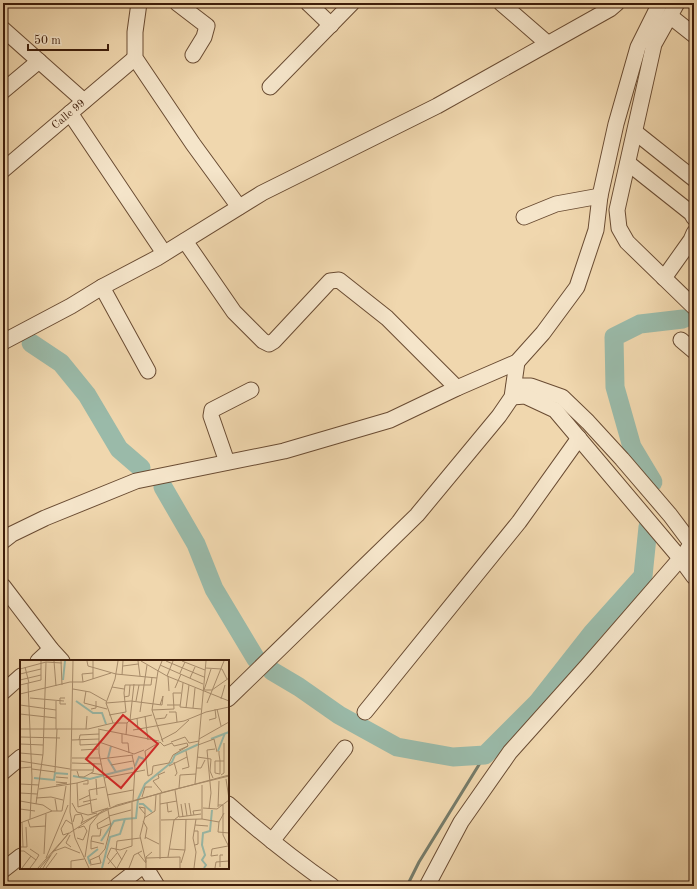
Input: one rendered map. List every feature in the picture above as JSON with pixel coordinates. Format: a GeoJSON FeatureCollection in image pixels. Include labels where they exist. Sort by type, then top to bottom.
{"type":"FeatureCollection","features":[{"type":"Feature","properties":{"kind":"street"},"geometry":{"type":"LineString","coordinates":[[139,3],[135,32],[135,58],[193,144],[239,207]]}},
{"type":"Feature","properties":{"kind":"street"},"geometry":{"type":"LineString","coordinates":[[177,3],[207,26],[204,37],[193,55]]}},
{"type":"Feature","properties":{"kind":"street"},"geometry":{"type":"LineString","coordinates":[[308,3],[331,25]]}},
{"type":"Feature","properties":{"kind":"street"},"geometry":{"type":"LineString","coordinates":[[270,87],[352,3]]}},
{"type":"Feature","properties":{"kind":"street"},"geometry":{"type":"LineString","coordinates":[[501,3],[547,43]]}},
{"type":"Feature","properties":{"kind":"street"},"geometry":{"type":"LineString","coordinates":[[3,342],[164,254],[262,193],[437,106],[610,9],[617,3]]}},
{"type":"Feature","properties":{"kind":"street"},"geometry":{"type":"LineString","coordinates":[[3,541],[12,534],[45,518],[136,481],[284,451],[390,420],[457,388],[517,362],[543,333],[577,287],[596,230],[600,196],[616,124],[638,47],[660,3]]}},
{"type":"Feature","properties":{"kind":"street"},"geometry":{"type":"LineString","coordinates":[[694,35],[673,9],[654,44],[617,210],[619,228],[627,242],[694,308]]}},
{"type":"Feature","properties":{"kind":"street"},"geometry":{"type":"LineString","coordinates":[[3,29],[84,101]]}},
{"type":"Feature","properties":{"kind":"street","name":"Calle 99"},"geometry":{"type":"LineString","coordinates":[[3,170],[135,58]]}},
{"type":"Feature","properties":{"kind":"street"},"geometry":{"type":"LineString","coordinates":[[3,91],[39,61]]}},
{"type":"Feature","properties":{"kind":"street"},"geometry":{"type":"LineString","coordinates":[[70,113],[164,254]]}},
{"type":"Feature","properties":{"kind":"street"},"geometry":{"type":"LineString","coordinates":[[635,132],[694,178]]}},
{"type":"Feature","properties":{"kind":"street"},"geometry":{"type":"LineString","coordinates":[[628,163],[691,213],[694,218]]}},
{"type":"Feature","properties":{"kind":"street"},"geometry":{"type":"LineString","coordinates":[[524,217],[556,204],[600,196]]}},
{"type":"Feature","properties":{"kind":"street"},"geometry":{"type":"LineString","coordinates":[[664,278],[691,240],[694,233]]}},
{"type":"Feature","properties":{"kind":"street"},"geometry":{"type":"LineString","coordinates":[[185,241],[234,312],[263,341],[268,344],[274,342],[330,281],[340,280],[387,318],[457,388]]}},
{"type":"Feature","properties":{"kind":"street"},"geometry":{"type":"LineString","coordinates":[[102,287],[148,371]]}},
{"type":"Feature","properties":{"kind":"street"},"geometry":{"type":"LineString","coordinates":[[681,340],[694,350]]}},
{"type":"Feature","properties":{"kind":"street"},"geometry":{"type":"LineString","coordinates":[[229,698],[417,515],[499,416],[513,391],[517,362]]}},
{"type":"Feature","properties":{"kind":"street"},"geometry":{"type":"LineString","coordinates":[[427,886],[461,822],[510,752],[587,666],[693,543],[622,459],[588,422],[562,397],[531,386],[513,391]]}},
{"type":"Feature","properties":{"kind":"street"},"geometry":{"type":"LineString","coordinates":[[227,462],[211,416],[212,410],[251,390]]}},
{"type":"Feature","properties":{"kind":"street"},"geometry":{"type":"LineString","coordinates":[[513,391],[555,410],[680,558],[694,577]]}},
{"type":"Feature","properties":{"kind":"street"},"geometry":{"type":"LineString","coordinates":[[365,712],[519,522],[579,438]]}},
{"type":"Feature","properties":{"kind":"street"},"geometry":{"type":"LineString","coordinates":[[4,588],[61,660]]}},
{"type":"Feature","properties":{"kind":"street"},"geometry":{"type":"LineString","coordinates":[[39,660],[51,648]]}},
{"type":"Feature","properties":{"kind":"street"},"geometry":{"type":"LineString","coordinates":[[3,692],[20,677]]}},
{"type":"Feature","properties":{"kind":"street"},"geometry":{"type":"LineString","coordinates":[[272,841],[345,748]]}},
{"type":"Feature","properties":{"kind":"street"},"geometry":{"type":"LineString","coordinates":[[3,772],[20,759]]}},
{"type":"Feature","properties":{"kind":"street"},"geometry":{"type":"LineString","coordinates":[[229,805],[311,872],[332,886]]}},
{"type":"Feature","properties":{"kind":"street"},"geometry":{"type":"LineString","coordinates":[[3,870],[20,857]]}},
{"type":"Feature","properties":{"kind":"street"},"geometry":{"type":"LineString","coordinates":[[117,886],[139,869]]}},
{"type":"Feature","properties":{"kind":"street"},"geometry":{"type":"LineString","coordinates":[[147,869],[157,886]]}},
{"type":"Feature","properties":{"kind":"waterway"},"geometry":{"type":"LineString","coordinates":[[653,482],[632,447],[615,387],[614,337],[640,324],[683,319]]}},
{"type":"Feature","properties":{"kind":"waterway"},"geometry":{"type":"LineString","coordinates":[[31,343],[61,363],[87,395],[119,449],[141,468]]}},
{"type":"Feature","properties":{"kind":"waterway"},"geometry":{"type":"LineString","coordinates":[[163,487],[196,544],[214,589],[256,659]]}},
{"type":"Feature","properties":{"kind":"waterway"},"geometry":{"type":"LineString","coordinates":[[272,671],[299,687],[339,715],[397,747],[453,757],[485,755],[537,703],[592,633],[643,576],[648,527]]}},
{"type":"Feature","properties":{"kind":"waterway"},"geometry":{"type":"LineString","coordinates":[[407,886],[419,862],[485,755]]}}]}
